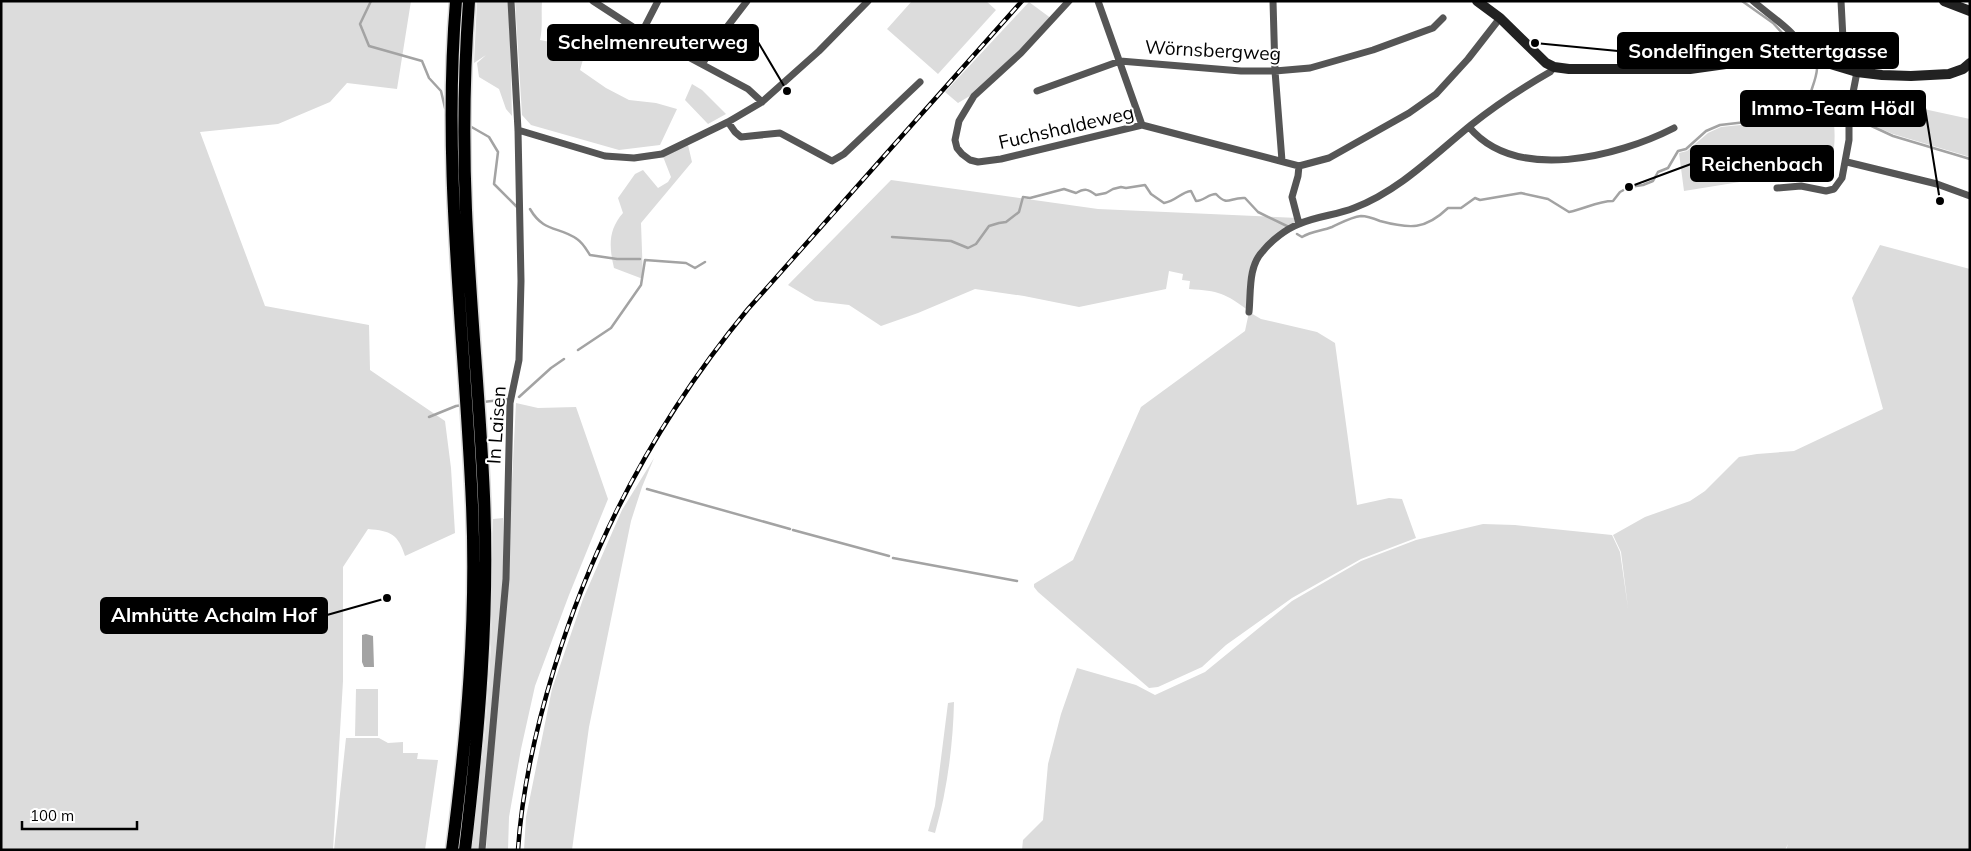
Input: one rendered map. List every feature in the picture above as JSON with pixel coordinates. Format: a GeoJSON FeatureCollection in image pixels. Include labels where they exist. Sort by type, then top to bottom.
{"type":"FeatureCollection","features":[{"type":"Feature","properties":{"kind":"highway"},"geometry":{"type":"LineString","coordinates":[[456,1],[459,59],[458,155],[466,223],[471,380],[485,533],[484,646],[477,745],[465,850]]}},
{"type":"Feature","properties":{"kind":"highway"},"geometry":{"type":"LineString","coordinates":[[459,59],[469,1]]}},
{"type":"Feature","properties":{"kind":"highway"},"geometry":{"type":"LineString","coordinates":[[452,850],[466,736],[472,640],[474,423]]}},
{"type":"Feature","properties":{"kind":"street","name":"In Laisen"},"geometry":{"type":"LineString","coordinates":[[482,850],[506,579],[510,404],[519,360],[521,281],[518,130],[511,1]]}},
{"type":"Feature","properties":{"kind":"street"},"geometry":{"type":"LineString","coordinates":[[593,1],[642,32],[748,90],[762,102]]}},
{"type":"Feature","properties":{"kind":"street"},"geometry":{"type":"LineString","coordinates":[[642,32],[658,1]]}},
{"type":"Feature","properties":{"kind":"street"},"geometry":{"type":"LineString","coordinates":[[702,64],[727,27],[748,1]]}},
{"type":"Feature","properties":{"kind":"street"},"geometry":{"type":"LineString","coordinates":[[518,130],[605,156],[634,158],[662,154],[728,122],[762,102],[819,51],[868,1]]}},
{"type":"Feature","properties":{"kind":"street","name":"Fuchshaldeweg"},"geometry":{"type":"LineString","coordinates":[[1068,1],[1021,53],[974,96],[959,121],[955,140],[957,148],[970,160],[978,162],[1001,159],[1142,125],[1299,166]]}},
{"type":"Feature","properties":{"kind":"street"},"geometry":{"type":"LineString","coordinates":[[1098,1],[1142,125]]}},
{"type":"Feature","properties":{"kind":"street"},"geometry":{"type":"LineString","coordinates":[[1273,1],[1275,71],[1282,161]]}},
{"type":"Feature","properties":{"kind":"street"},"geometry":{"type":"LineString","coordinates":[[1478,1],[1500,18],[1537,55],[1554,67],[1568,69],[1690,69],[1797,54],[1806,55],[1857,72],[1882,75],[1949,74],[1963,69],[1970,63]]}},
{"type":"Feature","properties":{"kind":"street"},"geometry":{"type":"LineString","coordinates":[[1753,1],[1803,45],[1806,55]]}},
{"type":"Feature","properties":{"kind":"street"},"geometry":{"type":"LineString","coordinates":[[1838,66],[1843,39],[1842,1]]}},
{"type":"Feature","properties":{"kind":"street"},"geometry":{"type":"LineString","coordinates":[[1944,1],[1970,11]]}},
{"type":"Feature","properties":{"kind":"street","name":"Wörnsbergweg"},"geometry":{"type":"LineString","coordinates":[[1036,91],[1120,62],[1241,71],[1310,68],[1372,50],[1432,28],[1442,18]]}},
{"type":"Feature","properties":{"kind":"street"},"geometry":{"type":"LineString","coordinates":[[1299,224],[1292,197],[1299,166],[1329,158],[1409,113],[1436,94],[1468,59],[1500,18]]}},
{"type":"Feature","properties":{"kind":"street"},"geometry":{"type":"LineString","coordinates":[[1249,312],[1252,274],[1261,252],[1278,237],[1299,224],[1354,208],[1378,197],[1409,176],[1496,105],[1550,72],[1554,67]]}},
{"type":"Feature","properties":{"kind":"street"},"geometry":{"type":"LineString","coordinates":[[1777,188],[1801,186],[1826,191],[1834,189],[1842,178],[1847,162],[1849,117],[1857,72]]}},
{"type":"Feature","properties":{"kind":"street"},"geometry":{"type":"LineString","coordinates":[[728,122],[734,132],[741,138],[780,133],[832,161],[844,154],[920,82]]}},
{"type":"Feature","properties":{"kind":"street"},"geometry":{"type":"LineString","coordinates":[[1469,127],[1489,146],[1500,151],[1523,157],[1582,158],[1613,153],[1656,141],[1674,128]]}},
{"type":"Feature","properties":{"kind":"street"},"geometry":{"type":"LineString","coordinates":[[1847,162],[1937,184],[1970,196]]}},
{"type":"Feature","properties":{"kind":"shaded area"},"geometry":{"type":"Polygon","coordinates":[[[1,1],[411,1],[397,89],[347,83],[330,102],[278,124],[200,132],[265,306],[369,325],[370,370],[445,421],[451,468],[455,533],[405,556],[400,543],[392,535],[368,529],[343,567],[343,681],[333,850],[1,850],[1,1]]]}},
{"type":"Feature","properties":{"kind":"shaded area"},"geometry":{"type":"Polygon","coordinates":[[[477,1],[509,1],[512,116],[506,109],[499,89],[479,77],[477,63],[486,55],[474,63],[477,1]]]}},
{"type":"Feature","properties":{"kind":"shaded area"},"geometry":{"type":"Polygon","coordinates":[[[515,1],[542,1],[540,40],[586,49],[580,70],[606,88],[629,100],[656,103],[677,109],[660,145],[619,150],[531,125],[522,115],[515,1]]]}},
{"type":"Feature","properties":{"kind":"shaded area"},"geometry":{"type":"Polygon","coordinates":[[[912,1],[986,1],[996,10],[938,74],[887,29],[912,1]]]}},
{"type":"Feature","properties":{"kind":"shaded area"},"geometry":{"type":"Polygon","coordinates":[[[1029,2],[1052,19],[973,94],[958,103],[945,92],[1029,2]]]}},
{"type":"Feature","properties":{"kind":"shaded area"},"geometry":{"type":"Polygon","coordinates":[[[692,84],[702,90],[726,114],[708,124],[685,100],[692,84]]]}},
{"type":"Feature","properties":{"kind":"shaded area"},"geometry":{"type":"Polygon","coordinates":[[[1882,100],[1970,119],[1970,157],[1893,134],[1865,122],[1873,103],[1882,100]]]}},
{"type":"Feature","properties":{"kind":"shaded area"},"geometry":{"type":"Polygon","coordinates":[[[1819,117],[1834,124],[1834,151],[1827,177],[1801,172],[1684,191],[1679,153],[1687,151],[1708,133],[1721,127],[1819,117]]]}},
{"type":"Feature","properties":{"kind":"shaded area"},"geometry":{"type":"Polygon","coordinates":[[[688,145],[692,162],[641,223],[643,279],[614,268],[611,253],[612,232],[623,213],[618,198],[635,174],[643,170],[658,188],[668,182],[671,177],[662,154],[688,145]]]}},
{"type":"Feature","properties":{"kind":"shaded area"},"geometry":{"type":"Polygon","coordinates":[[[891,180],[1098,209],[1320,219],[1292,231],[1266,251],[1254,273],[1249,311],[1234,300],[1221,294],[1189,289],[1190,281],[1182,280],[1183,274],[1169,271],[1166,289],[1079,307],[975,289],[881,326],[849,305],[815,301],[788,285],[891,180]]]}},
{"type":"Feature","properties":{"kind":"shaded area"},"geometry":{"type":"Polygon","coordinates":[[[1880,245],[1970,269],[1970,850],[1786,850],[1788,844],[1785,850],[1022,850],[1023,840],[1043,820],[1048,764],[1061,714],[1077,668],[1136,685],[1155,695],[1205,672],[1292,601],[1361,561],[1416,540],[1483,524],[1515,525],[1612,535],[1620,552],[1628,608],[1621,552],[1613,535],[1645,517],[1690,501],[1705,491],[1739,457],[1794,451],[1883,409],[1852,298],[1880,245]]]}},
{"type":"Feature","properties":{"kind":"shaded area"},"geometry":{"type":"Polygon","coordinates":[[[1249,312],[1261,319],[1317,332],[1335,343],[1357,505],[1389,498],[1402,499],[1416,538],[1361,559],[1292,598],[1226,645],[1202,667],[1158,687],[1149,688],[1038,592],[1034,584],[1073,560],[1141,407],[1245,331],[1249,312]]]}},
{"type":"Feature","properties":{"kind":"shaded area"},"geometry":{"type":"Polygon","coordinates":[[[516,403],[538,408],[576,407],[608,499],[535,686],[509,817],[508,850],[486,850],[507,579],[516,403]]]}},
{"type":"Feature","properties":{"kind":"shaded area"},"geometry":{"type":"Polygon","coordinates":[[[654,458],[631,521],[589,727],[572,850],[524,850],[526,817],[552,689],[583,599],[622,510],[654,458]]]}},
{"type":"Feature","properties":{"kind":"shaded area"},"geometry":{"type":"Polygon","coordinates":[[[503,518],[503,580],[479,850],[472,850],[485,733],[491,646],[493,519],[503,518]]]}},
{"type":"Feature","properties":{"kind":"shaded area"},"geometry":{"type":"Polygon","coordinates":[[[362,635],[373,636],[374,667],[364,667],[362,662],[362,635]]]}},
{"type":"Feature","properties":{"kind":"shaded area"},"geometry":{"type":"Polygon","coordinates":[[[356,689],[378,689],[378,736],[355,736],[356,689]]]}},
{"type":"Feature","properties":{"kind":"shaded area"},"geometry":{"type":"Polygon","coordinates":[[[954,702],[949,768],[935,833],[928,831],[935,806],[948,703],[954,702]]]}},
{"type":"Feature","properties":{"kind":"shaded area"},"geometry":{"type":"Polygon","coordinates":[[[346,738],[379,738],[388,743],[403,742],[403,753],[418,753],[417,759],[438,760],[425,850],[334,850],[346,738]]]}},
{"type":"Feature","properties":{"kind":"waterway"},"geometry":{"type":"LineString","coordinates":[[371,1],[360,24],[369,46],[422,61],[429,78],[441,91],[445,108],[448,110]]}},
{"type":"Feature","properties":{"kind":"waterway"},"geometry":{"type":"LineString","coordinates":[[1742,1],[1773,23],[1794,46]]}},
{"type":"Feature","properties":{"kind":"waterway"},"geometry":{"type":"LineString","coordinates":[[1808,105],[1817,69]]}},
{"type":"Feature","properties":{"kind":"waterway"},"geometry":{"type":"LineString","coordinates":[[1297,234],[1302,237],[1361,216],[1400,225],[1417,226],[1432,220],[1448,208],[1461,208],[1475,198],[1480,200],[1521,193],[1548,199],[1569,212],[1602,202],[1613,201],[1620,192],[1629,187],[1653,181],[1658,172],[1668,168],[1678,151],[1686,149],[1706,131],[1720,125],[1772,119],[1789,101],[1799,101],[1865,123],[1893,136],[1970,159]]}},
{"type":"Feature","properties":{"kind":"waterway"},"geometry":{"type":"LineString","coordinates":[[468,125],[489,137],[498,152],[494,184],[517,207]]}},
{"type":"Feature","properties":{"kind":"waterway"},"geometry":{"type":"LineString","coordinates":[[892,237],[951,241],[968,248],[976,244],[989,226],[1006,222],[1019,212],[1023,197],[1030,198],[1064,189],[1076,193],[1086,190],[1096,195],[1121,187],[1145,185],[1151,194],[1164,203],[1191,191],[1196,201],[1216,194],[1226,201],[1245,198],[1258,212],[1289,227]]}},
{"type":"Feature","properties":{"kind":"waterway"},"geometry":{"type":"LineString","coordinates":[[530,209],[535,217],[546,226],[570,235],[579,241],[590,255],[617,259],[640,259]]}},
{"type":"Feature","properties":{"kind":"waterway"},"geometry":{"type":"LineString","coordinates":[[578,350],[611,328],[641,285],[645,260],[686,263],[695,268],[705,262]]}},
{"type":"Feature","properties":{"kind":"waterway"},"geometry":{"type":"LineString","coordinates":[[519,397],[551,368],[564,359]]}},
{"type":"Feature","properties":{"kind":"waterway"},"geometry":{"type":"LineString","coordinates":[[483,402],[509,399]]}},
{"type":"Feature","properties":{"kind":"waterway"},"geometry":{"type":"LineString","coordinates":[[429,417],[463,405]]}},
{"type":"Feature","properties":{"kind":"waterway"},"geometry":{"type":"LineString","coordinates":[[647,489],[790,529]]}},
{"type":"Feature","properties":{"kind":"waterway"},"geometry":{"type":"LineString","coordinates":[[793,530],[889,556]]}},
{"type":"Feature","properties":{"kind":"waterway"},"geometry":{"type":"LineString","coordinates":[[893,558],[1017,581]]}},
{"type":"Feature","properties":{"kind":"railway"},"geometry":{"type":"LineString","coordinates":[[518,850],[526,781],[541,713],[570,619],[610,524],[658,435],[686,392],[748,309],[1022,1]]}},
{"type":"Feature","properties":{"kind":"place","name":"Sondelfingen Stettertgasse"},"geometry":{"type":"Point","coordinates":[1535,43]}},
{"type":"Feature","properties":{"kind":"place","name":"Schelmenreuterweg"},"geometry":{"type":"Point","coordinates":[787,91]}},
{"type":"Feature","properties":{"kind":"place","name":"Reichenbach"},"geometry":{"type":"Point","coordinates":[1629,187]}},
{"type":"Feature","properties":{"kind":"place","name":"Immo-Team Hödl"},"geometry":{"type":"Point","coordinates":[1940,201]}},
{"type":"Feature","properties":{"kind":"place","name":"Almhütte Achalm Hof"},"geometry":{"type":"Point","coordinates":[387,598]}}]}
